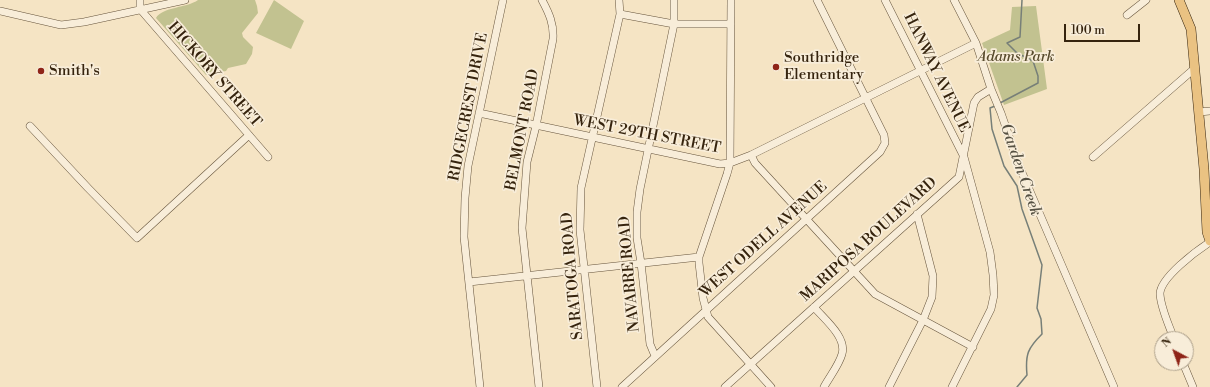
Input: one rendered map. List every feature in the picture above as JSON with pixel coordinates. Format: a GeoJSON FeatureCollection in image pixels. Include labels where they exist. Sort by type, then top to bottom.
{"type":"FeatureCollection","features":[{"type":"Feature","properties":{"kind":"main road"},"geometry":{"type":"LineString","coordinates":[[1179,0],[1191,29],[1194,69],[1207,169],[1209,237]]}},
{"type":"Feature","properties":{"kind":"street"},"geometry":{"type":"LineString","coordinates":[[140,0],[140,9]]}},
{"type":"Feature","properties":{"kind":"street"},"geometry":{"type":"LineString","coordinates":[[0,11],[62,25],[84,22],[185,0]]}},
{"type":"Feature","properties":{"kind":"street","name":"RIDGECREST DRIVE"},"geometry":{"type":"LineString","coordinates":[[480,387],[464,237],[465,198],[468,166],[503,0]]}},
{"type":"Feature","properties":{"kind":"street","name":"BELMONT ROAD"},"geometry":{"type":"LineString","coordinates":[[539,387],[522,228],[527,162],[536,126],[554,28],[552,20],[542,0]]}},
{"type":"Feature","properties":{"kind":"street","name":"SARATOGA ROAD"},"geometry":{"type":"LineString","coordinates":[[597,387],[583,270],[580,230],[581,188],[620,14],[619,0]]}},
{"type":"Feature","properties":{"kind":"street","name":"NAVARRE ROAD"},"geometry":{"type":"LineString","coordinates":[[655,356],[650,344],[637,238],[637,212],[674,24],[674,0]]}},
{"type":"Feature","properties":{"kind":"street"},"geometry":{"type":"LineString","coordinates":[[731,0],[730,163],[699,257],[699,263],[703,298],[708,317],[772,387]]}},
{"type":"Feature","properties":{"kind":"street","name":"WEST ODELL AVENUE"},"geometry":{"type":"LineString","coordinates":[[622,387],[880,152],[884,143],[884,135],[817,0]]}},
{"type":"Feature","properties":{"kind":"street","name":"HANWAY AVENUE"},"geometry":{"type":"LineString","coordinates":[[885,0],[964,157]]}},
{"type":"Feature","properties":{"kind":"street"},"geometry":{"type":"LineString","coordinates":[[954,0],[976,43],[1020,168],[1114,387]]}},
{"type":"Feature","properties":{"kind":"street"},"geometry":{"type":"LineString","coordinates":[[1127,15],[1146,0]]}},
{"type":"Feature","properties":{"kind":"street","name":"HICKORY STREET"},"geometry":{"type":"LineString","coordinates":[[140,9],[268,157]]}},
{"type":"Feature","properties":{"kind":"street"},"geometry":{"type":"LineString","coordinates":[[620,14],[674,24],[731,24]]}},
{"type":"Feature","properties":{"kind":"street","name":"WEST 29TH STREET"},"geometry":{"type":"LineString","coordinates":[[479,113],[648,150],[720,164],[730,163],[750,155],[976,43]]}},
{"type":"Feature","properties":{"kind":"street"},"geometry":{"type":"LineString","coordinates":[[1093,157],[1194,69]]}},
{"type":"Feature","properties":{"kind":"street","name":"MARIPOSA BOULEVARD"},"geometry":{"type":"LineString","coordinates":[[725,387],[959,177],[974,103],[978,97],[991,89]]}},
{"type":"Feature","properties":{"kind":"street"},"geometry":{"type":"LineString","coordinates":[[1199,112],[1210,110]]}},
{"type":"Feature","properties":{"kind":"street"},"geometry":{"type":"LineString","coordinates":[[30,126],[137,238],[248,135]]}},
{"type":"Feature","properties":{"kind":"street"},"geometry":{"type":"LineString","coordinates":[[750,155],[755,163],[875,294],[973,347]]}},
{"type":"Feature","properties":{"kind":"street"},"geometry":{"type":"LineString","coordinates":[[952,387],[991,309],[994,295],[990,252],[964,157]]}},
{"type":"Feature","properties":{"kind":"street"},"geometry":{"type":"LineString","coordinates":[[888,387],[923,320],[932,297],[933,276],[917,214]]}},
{"type":"Feature","properties":{"kind":"street"},"geometry":{"type":"LineString","coordinates":[[1171,331],[1161,303],[1161,286],[1171,273],[1209,237]]}},
{"type":"Feature","properties":{"kind":"street"},"geometry":{"type":"LineString","coordinates":[[469,282],[699,257]]}},
{"type":"Feature","properties":{"kind":"street"},"geometry":{"type":"LineString","coordinates":[[814,307],[840,337],[842,343],[842,355],[824,387]]}},
{"type":"Feature","properties":{"kind":"street"},"geometry":{"type":"LineString","coordinates":[[1186,371],[1193,387]]}},
{"type":"Feature","properties":{"kind":"green space"},"geometry":{"type":"Polygon","coordinates":[[[198,0],[255,0],[258,13],[242,33],[243,37],[253,47],[252,54],[246,64],[228,68],[226,71],[206,75],[156,18],[159,14],[188,5],[198,0]]]}},
{"type":"Feature","properties":{"kind":"green space"},"geometry":{"type":"Polygon","coordinates":[[[274,0],[304,21],[291,49],[256,33],[274,0]]]}},
{"type":"Feature","properties":{"kind":"green space","name":"Adams Park"},"geometry":{"type":"Polygon","coordinates":[[[1036,6],[1047,89],[1004,105],[982,43],[1010,30],[1012,7],[1036,6]]]}},
{"type":"Feature","properties":{"kind":"waterway","name":"Garden Creek"},"geometry":{"type":"LineString","coordinates":[[1000,103],[1038,83],[1038,76],[1033,61],[1017,53],[1007,43],[1020,37],[1022,0]]}},
{"type":"Feature","properties":{"kind":"waterway","name":"Garden Creek"},"geometry":{"type":"LineString","coordinates":[[995,106],[990,108],[992,129],[1004,166],[1017,186],[1022,209],[1042,265],[1037,308],[1041,319],[1042,334],[1033,343],[1028,352],[1027,375],[1017,387]]}},
{"type":"Feature","properties":{"kind":"place","name":"Southridge Elementary"},"geometry":{"type":"Point","coordinates":[776,67]}},
{"type":"Feature","properties":{"kind":"place","name":"Smith's"},"geometry":{"type":"Point","coordinates":[41,71]}}]}
